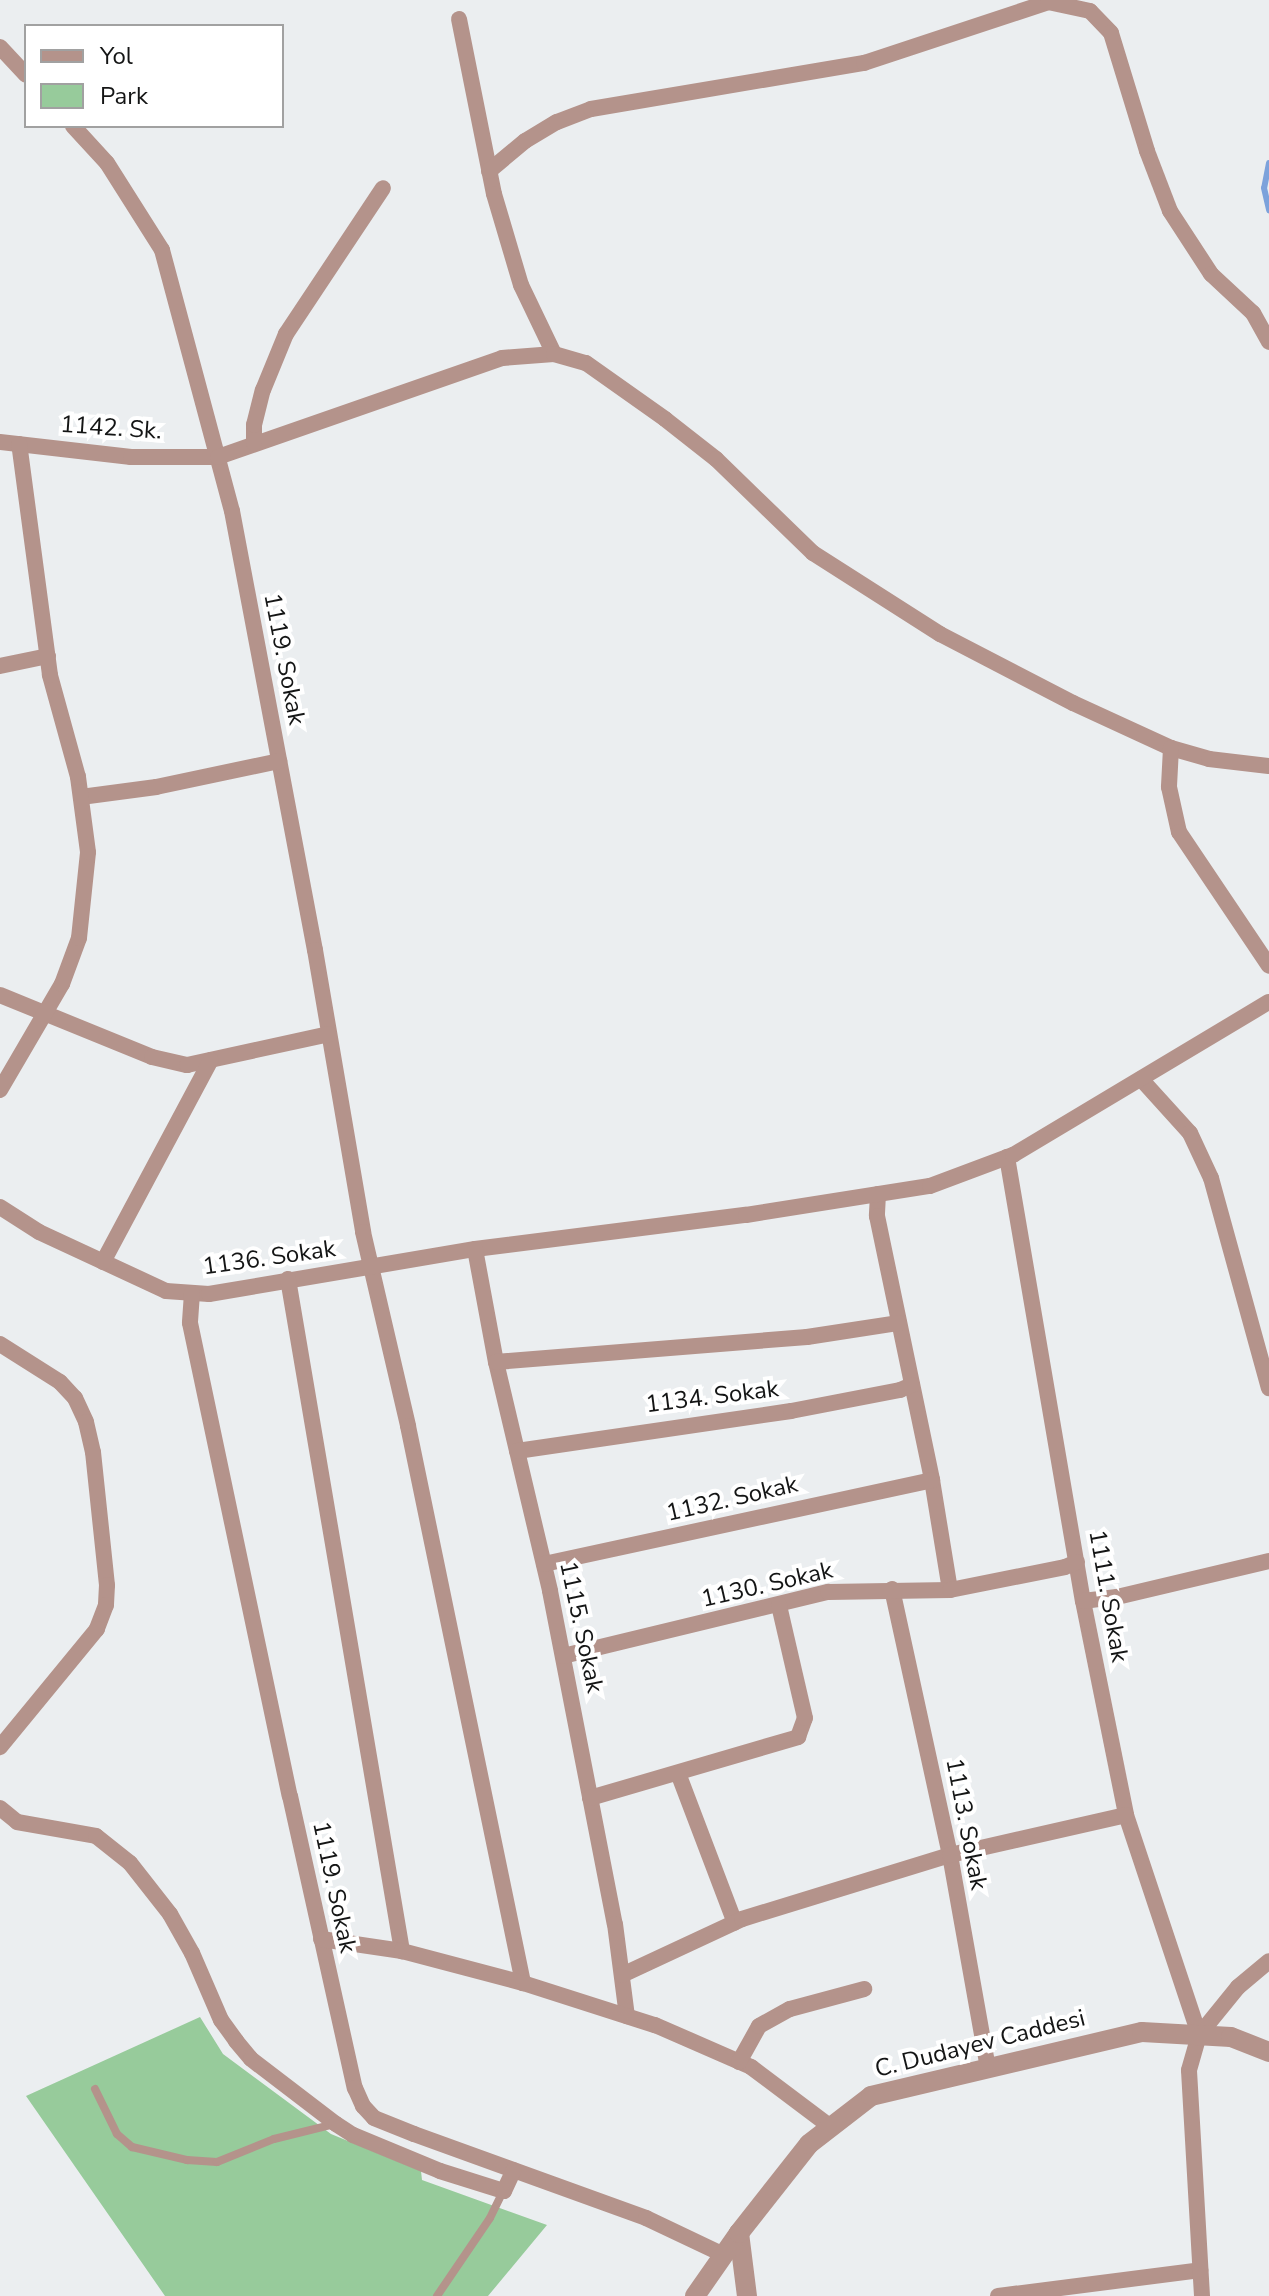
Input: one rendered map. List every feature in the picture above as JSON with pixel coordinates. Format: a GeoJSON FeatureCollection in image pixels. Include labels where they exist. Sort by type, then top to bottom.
{"type":"FeatureCollection","features":[{"type":"Feature","properties":{"kind":"street"},"geometry":{"type":"LineString","coordinates":[[489,171],[536,135],[591,109],[864,63],[1048,2],[1090,11],[1111,33],[1147,151],[1170,211],[1211,274],[1253,313],[1269,342]]}},
{"type":"Feature","properties":{"kind":"street"},"geometry":{"type":"LineString","coordinates":[[459,19],[489,171],[521,285],[554,354]]}},
{"type":"Feature","properties":{"kind":"street"},"geometry":{"type":"LineString","coordinates":[[0,47],[24,73]]}},
{"type":"Feature","properties":{"kind":"street","name":"1119. Sokak"},"geometry":{"type":"LineString","coordinates":[[75,128],[107,163],[162,250],[218,457],[279,761],[363,1232],[523,1983]]}},
{"type":"Feature","properties":{"kind":"street"},"geometry":{"type":"LineString","coordinates":[[254,443],[254,425],[263,390],[286,334],[383,188]]}},
{"type":"Feature","properties":{"kind":"street"},"geometry":{"type":"LineString","coordinates":[[218,457],[502,358],[554,354],[586,363],[716,459],[825,561],[940,634],[1073,703],[1171,748],[1209,759],[1269,766]]}},
{"type":"Feature","properties":{"kind":"street","name":"1142. Sk."},"geometry":{"type":"LineString","coordinates":[[0,442],[131,457],[218,457]]}},
{"type":"Feature","properties":{"kind":"street"},"geometry":{"type":"LineString","coordinates":[[0,1090],[46,1014],[79,938],[88,852],[81,797],[48,656],[19,444]]}},
{"type":"Feature","properties":{"kind":"street"},"geometry":{"type":"LineString","coordinates":[[0,666],[48,656]]}},
{"type":"Feature","properties":{"kind":"street"},"geometry":{"type":"LineString","coordinates":[[1171,748],[1169,787],[1179,832],[1269,966]]}},
{"type":"Feature","properties":{"kind":"street"},"geometry":{"type":"LineString","coordinates":[[81,797],[156,787],[279,761]]}},
{"type":"Feature","properties":{"kind":"street"},"geometry":{"type":"LineString","coordinates":[[0,995],[152,1057],[187,1065],[329,1034]]}},
{"type":"Feature","properties":{"kind":"street","name":"1136. Sokak"},"geometry":{"type":"LineString","coordinates":[[0,1207],[39,1232],[166,1291],[209,1294],[288,1279],[372,1269],[475,1249],[930,1186],[1007,1157],[1269,1002]]}},
{"type":"Feature","properties":{"kind":"street"},"geometry":{"type":"LineString","coordinates":[[103,1262],[211,1060]]}},
{"type":"Feature","properties":{"kind":"street"},"geometry":{"type":"LineString","coordinates":[[1141,1079],[1190,1133],[1211,1178],[1269,1388]]}},
{"type":"Feature","properties":{"kind":"street","name":"1111. Sokak"},"geometry":{"type":"LineString","coordinates":[[1007,1157],[1083,1601],[1126,1815],[1199,2035]]}},
{"type":"Feature","properties":{"kind":"street"},"geometry":{"type":"LineString","coordinates":[[878,1194],[877,1216],[932,1480],[950,1590]]}},
{"type":"Feature","properties":{"kind":"street","name":"1115. Sokak"},"geometry":{"type":"LineString","coordinates":[[475,1249],[496,1362],[563,1656],[627,2016]]}},
{"type":"Feature","properties":{"kind":"street"},"geometry":{"type":"LineString","coordinates":[[288,1279],[402,1951]]}},
{"type":"Feature","properties":{"kind":"street","name":"1119. Sokak"},"geometry":{"type":"LineString","coordinates":[[192,1293],[190,1323],[321,1939],[355,2088],[363,2106],[374,2118],[646,2218],[724,2255]]}},
{"type":"Feature","properties":{"kind":"street"},"geometry":{"type":"LineString","coordinates":[[496,1362],[807,1337],[899,1323]]}},
{"type":"Feature","properties":{"kind":"street"},"geometry":{"type":"LineString","coordinates":[[0,1344],[60,1382],[75,1398],[86,1422],[93,1452],[107,1585],[106,1605],[97,1629],[0,1747]]}},
{"type":"Feature","properties":{"kind":"street","name":"1134. Sokak"},"geometry":{"type":"LineString","coordinates":[[517,1451],[791,1411],[912,1385]]}},
{"type":"Feature","properties":{"kind":"street","name":"1132. Sokak"},"geometry":{"type":"LineString","coordinates":[[544,1564],[932,1480]]}},
{"type":"Feature","properties":{"kind":"street"},"geometry":{"type":"LineString","coordinates":[[1083,1601],[1117,1597],[1269,1561]]}},
{"type":"Feature","properties":{"kind":"street","name":"1130. Sokak"},"geometry":{"type":"LineString","coordinates":[[563,1656],[828,1592],[950,1590],[1077,1562]]}},
{"type":"Feature","properties":{"kind":"street","name":"1113. Sokak"},"geometry":{"type":"LineString","coordinates":[[892,1589],[950,1855],[988,2068]]}},
{"type":"Feature","properties":{"kind":"street"},"geometry":{"type":"LineString","coordinates":[[590,1798],[798,1737],[805,1718],[779,1605]]}},
{"type":"Feature","properties":{"kind":"street"},"geometry":{"type":"LineString","coordinates":[[678,1773],[722,1881],[735,1923]]}},
{"type":"Feature","properties":{"kind":"street"},"geometry":{"type":"LineString","coordinates":[[0,1808],[26,1825],[96,1836],[130,1863],[170,1914],[236,2041],[251,2059],[336,2124],[353,2135],[440,2171],[504,2191],[514,2170]]}},
{"type":"Feature","properties":{"kind":"street"},"geometry":{"type":"LineString","coordinates":[[622,1975],[735,1923],[950,1855],[1126,1815]]}},
{"type":"Feature","properties":{"kind":"street"},"geometry":{"type":"LineString","coordinates":[[321,1939],[402,1951],[523,1983],[627,2016],[739,2062],[831,2127]]}},
{"type":"Feature","properties":{"kind":"street"},"geometry":{"type":"LineString","coordinates":[[1202,2296],[1189,2070],[1199,2035],[1238,1987],[1269,1961]]}},
{"type":"Feature","properties":{"kind":"street"},"geometry":{"type":"LineString","coordinates":[[739,2062],[759,2026],[790,2009],[864,1989]]}},
{"type":"Feature","properties":{"kind":"street","name":"C. Dudayev Caddesi"},"geometry":{"type":"LineString","coordinates":[[695,2296],[739,2233],[809,2144],[871,2096],[1142,2032],[1231,2037],[1269,2052]]}},
{"type":"Feature","properties":{"kind":"street"},"geometry":{"type":"LineString","coordinates":[[739,2233],[747,2296]]}},
{"type":"Feature","properties":{"kind":"street"},"geometry":{"type":"LineString","coordinates":[[998,2296],[1200,2270]]}},
{"type":"Feature","properties":{"kind":"lane"},"geometry":{"type":"LineString","coordinates":[[95,2089],[117,2134],[132,2147],[187,2160],[217,2162],[274,2139],[336,2124]]}},
{"type":"Feature","properties":{"kind":"lane"},"geometry":{"type":"LineString","coordinates":[[437,2296],[490,2218],[504,2191]]}},
{"type":"Feature","properties":{"kind":"green space"},"geometry":{"type":"Polygon","coordinates":[[[200,2017],[223,2054],[331,2134],[421,2171],[422,2180],[547,2225],[488,2296],[165,2296],[26,2096],[200,2017]]]}},
{"type":"Feature","properties":{"kind":"waterway"},"geometry":{"type":"LineString","coordinates":[[1269,163],[1264,188],[1269,210]]}}]}
